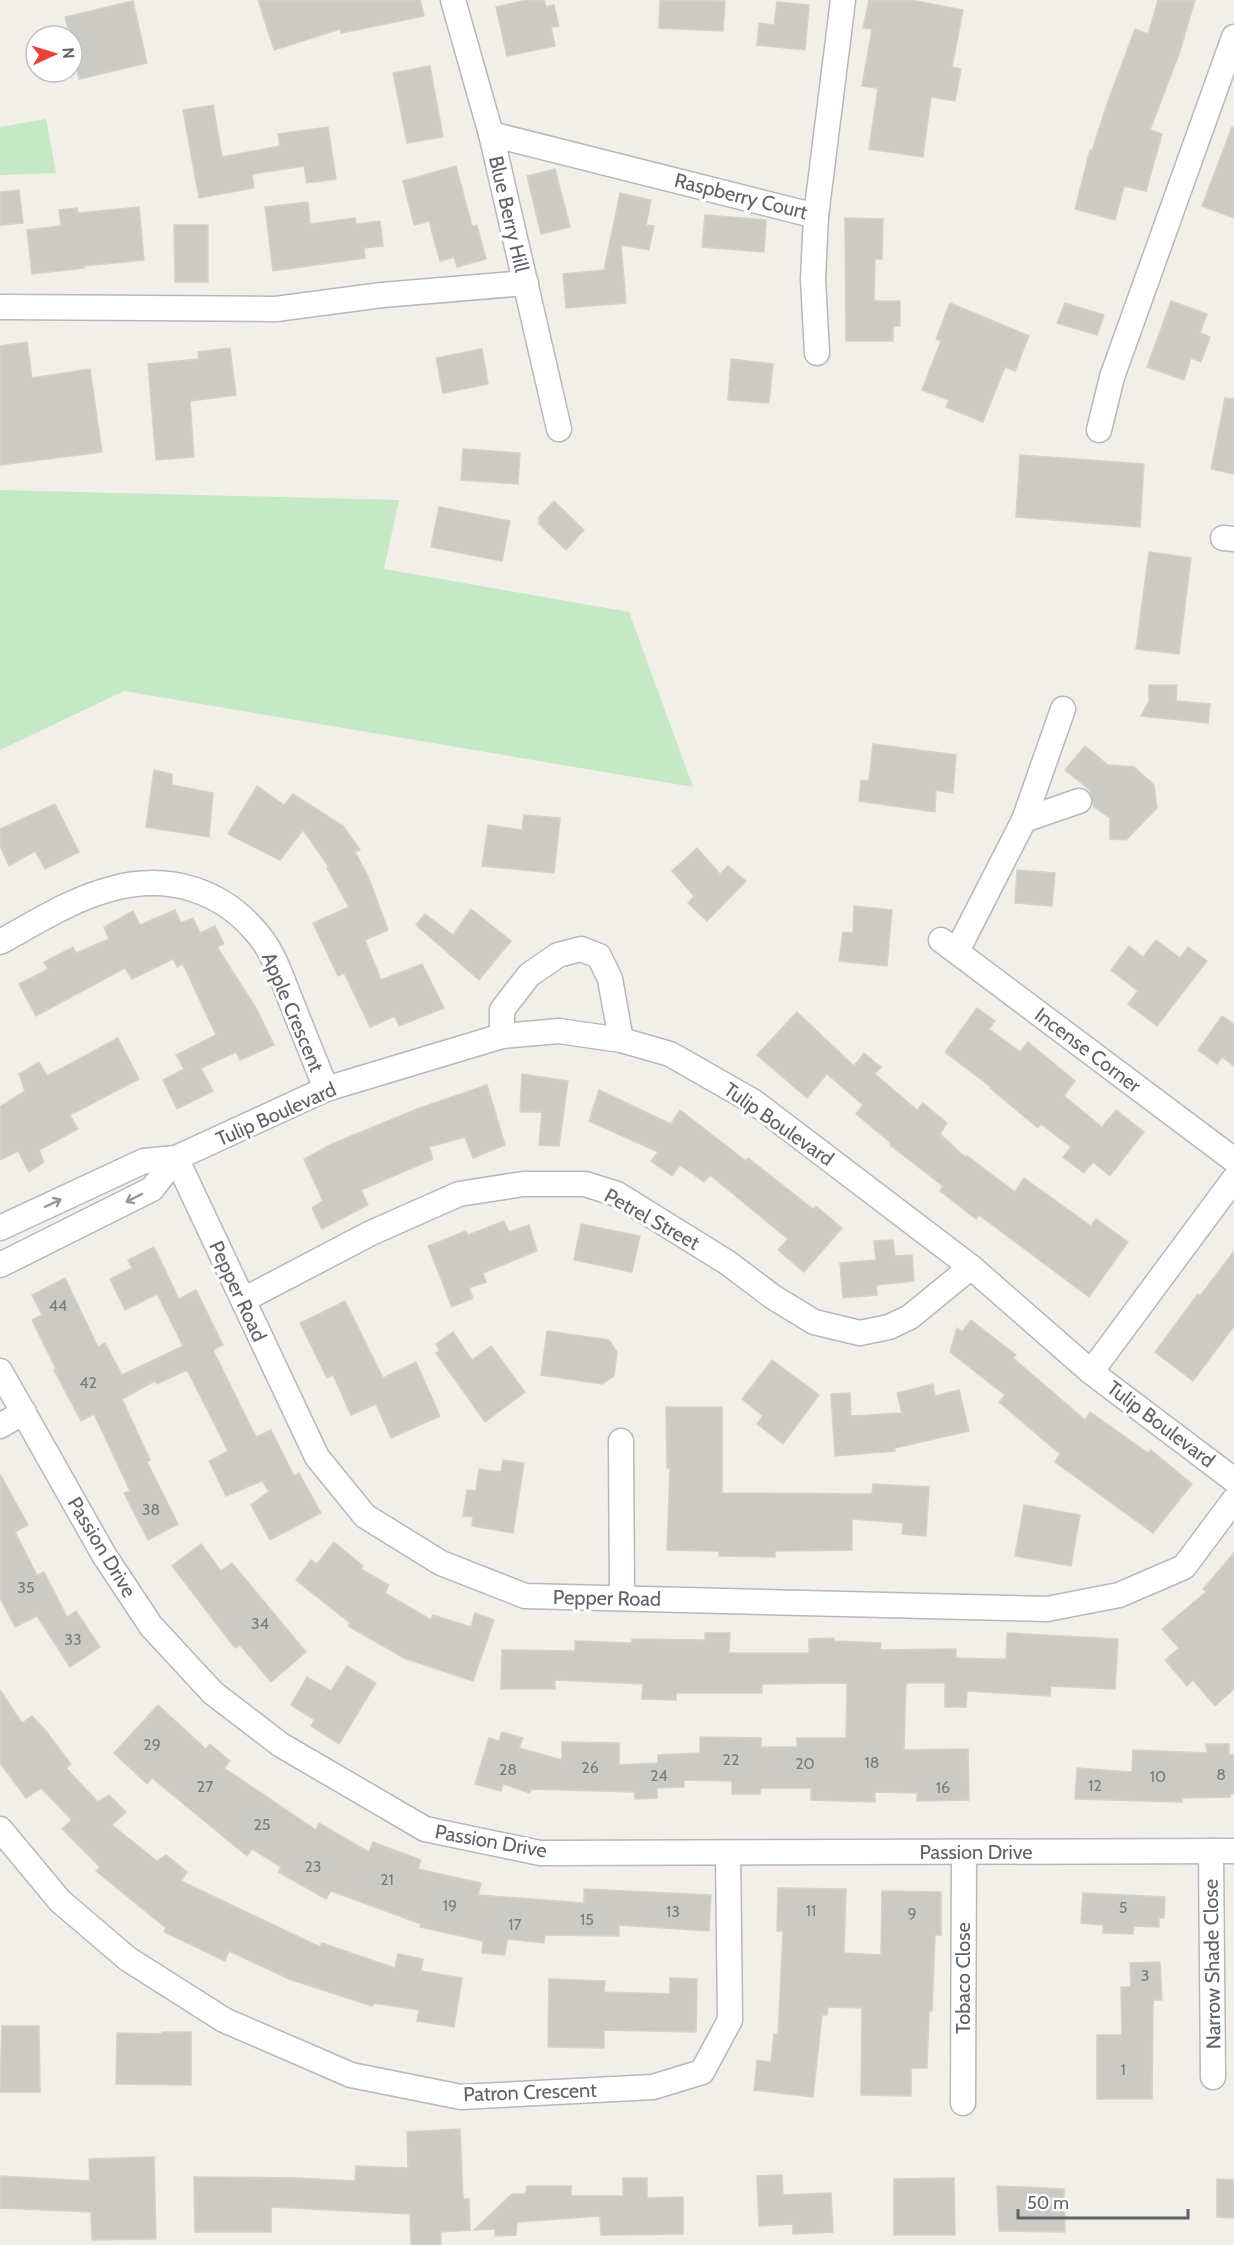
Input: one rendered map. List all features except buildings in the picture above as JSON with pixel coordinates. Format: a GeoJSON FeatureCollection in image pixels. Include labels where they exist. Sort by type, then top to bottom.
{"type":"FeatureCollection","features":[{"type":"Feature","properties":{"kind":"street","name":"Blue Berry Hill"},"geometry":{"type":"LineString","coordinates":[[453,0],[490,134],[559,429]]}},
{"type":"Feature","properties":{"kind":"street","name":"Raspberry Court"},"geometry":{"type":"LineString","coordinates":[[490,134],[816,216],[843,0]]}},
{"type":"Feature","properties":{"kind":"street"},"geometry":{"type":"LineString","coordinates":[[1099,430],[1112,377],[1234,37]]}},
{"type":"Feature","properties":{"kind":"street"},"geometry":{"type":"LineString","coordinates":[[816,216],[813,279],[817,353]]}},
{"type":"Feature","properties":{"kind":"street"},"geometry":{"type":"LineString","coordinates":[[1,307],[276,309],[382,295],[526,283]]}},
{"type":"Feature","properties":{"kind":"street"},"geometry":{"type":"LineString","coordinates":[[1024,820],[1063,709]]}},
{"type":"Feature","properties":{"kind":"street"},"geometry":{"type":"LineString","coordinates":[[1024,820],[1079,801]]}},
{"type":"Feature","properties":{"kind":"street","name":"Incense Corner"},"geometry":{"type":"LineString","coordinates":[[1024,820],[949,946],[1234,1160]]}},
{"type":"Feature","properties":{"kind":"street","name":"Apple Crescent"},"geometry":{"type":"LineString","coordinates":[[0,942],[77,902],[110,889],[140,883],[167,882],[195,889],[234,912],[261,938],[274,961],[326,1089]]}},
{"type":"Feature","properties":{"kind":"street"},"geometry":{"type":"LineString","coordinates":[[502,1036],[502,1010],[529,975],[558,954],[581,949],[599,956],[610,979],[621,1040]]}},
{"type":"Feature","properties":{"kind":"street","name":"Tulip Boulevard"},"geometry":{"type":"LineString","coordinates":[[0,1228],[144,1161],[176,1158],[326,1089],[502,1036],[559,1031],[621,1040],[670,1054],[754,1102],[971,1267],[1091,1372],[1234,1480]]}},
{"type":"Feature","properties":{"kind":"street","name":"Tulip Boulevard"},"geometry":{"type":"LineString","coordinates":[[0,1265],[152,1189],[176,1158]]}},
{"type":"Feature","properties":{"kind":"street","name":"Pepper Road"},"geometry":{"type":"LineString","coordinates":[[176,1158],[317,1457],[365,1516],[441,1563],[525,1596],[1047,1609],[1119,1595],[1184,1567],[1234,1500]]}},
{"type":"Feature","properties":{"kind":"street"},"geometry":{"type":"LineString","coordinates":[[1091,1372],[1234,1179]]}},
{"type":"Feature","properties":{"kind":"street","name":"Petrel Street"},"geometry":{"type":"LineString","coordinates":[[243,1300],[371,1233],[459,1194],[523,1184],[585,1184],[616,1194],[728,1263],[773,1297],[814,1322],[860,1333],[889,1327],[910,1317],[971,1267]]}},
{"type":"Feature","properties":{"kind":"street","name":"Passion Drive"},"geometry":{"type":"LineString","coordinates":[[0,1371],[104,1555],[151,1626],[213,1693],[281,1745],[425,1829],[540,1853],[1222,1851]]}},
{"type":"Feature","properties":{"kind":"street"},"geometry":{"type":"LineString","coordinates":[[0,1426],[24,1412]]}},
{"type":"Feature","properties":{"kind":"street"},"geometry":{"type":"LineString","coordinates":[[621,1441],[622,1598]]}},
{"type":"Feature","properties":{"kind":"street","name":"Patron Crescent"},"geometry":{"type":"LineString","coordinates":[[0,1829],[60,1901],[111,1945],[128,1959],[224,2020],[351,2076],[461,2097],[653,2086],[702,2072],[730,2019],[728,1853]]}},
{"type":"Feature","properties":{"kind":"street","name":"Narrow Shade Close"},"geometry":{"type":"LineString","coordinates":[[1213,2077],[1222,1851]]}},
{"type":"Feature","properties":{"kind":"street","name":"Tobaco Close"},"geometry":{"type":"LineString","coordinates":[[963,1852],[963,2103]]}},
{"type":"Feature","properties":{"kind":"green space"},"geometry":{"type":"Polygon","coordinates":[[[46,119],[56,173],[0,175],[0,127],[46,119]]]}},
{"type":"Feature","properties":{"kind":"green space"},"geometry":{"type":"Polygon","coordinates":[[[0,490],[399,500],[384,569],[629,612],[693,787],[124,691],[0,750],[0,490]]]}}]}
